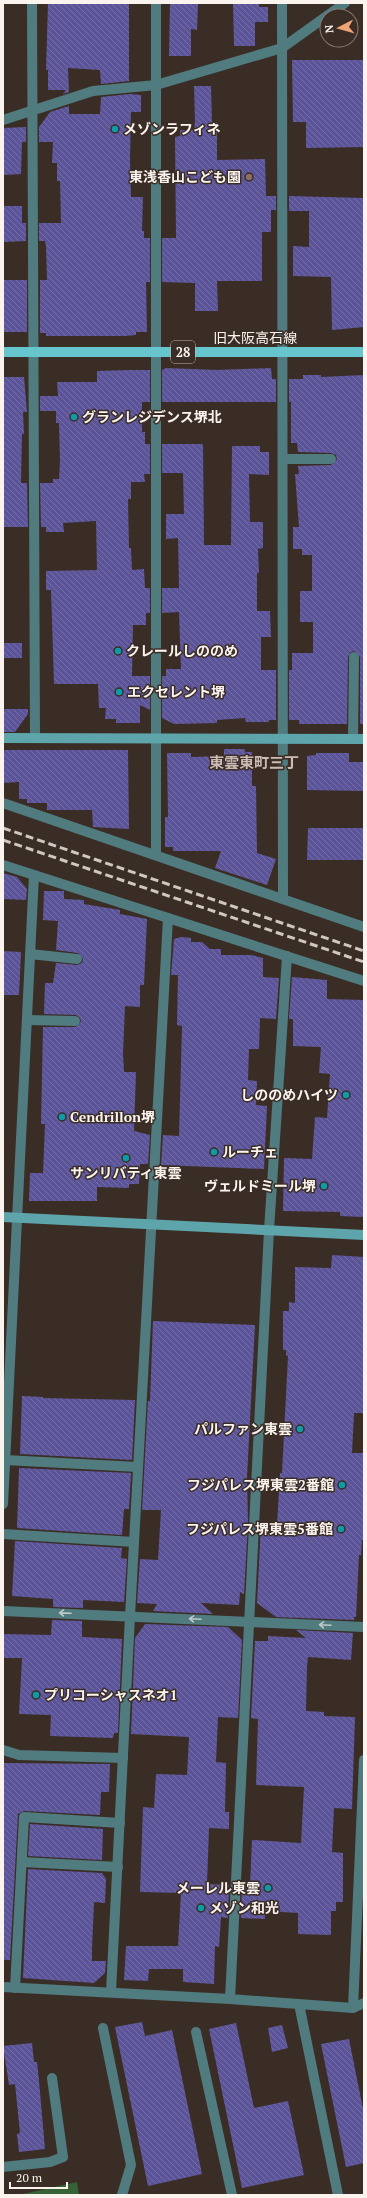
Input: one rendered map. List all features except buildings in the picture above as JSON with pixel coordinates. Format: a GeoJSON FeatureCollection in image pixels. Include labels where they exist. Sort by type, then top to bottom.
{"type":"FeatureCollection","features":[{"type":"Feature","properties":{"kind":"main road","name":"旧大阪高石線"},"geometry":{"type":"LineString","coordinates":[[3,352],[364,352]]}},
{"type":"Feature","properties":{"kind":"street"},"geometry":{"type":"LineString","coordinates":[[32,3],[35,738]]}},
{"type":"Feature","properties":{"kind":"street"},"geometry":{"type":"LineString","coordinates":[[156,3],[156,855]]}},
{"type":"Feature","properties":{"kind":"street"},"geometry":{"type":"LineString","coordinates":[[282,3],[283,899]]}},
{"type":"Feature","properties":{"kind":"street"},"geometry":{"type":"LineString","coordinates":[[3,120],[93,91],[156,85],[282,48],[345,3]]}},
{"type":"Feature","properties":{"kind":"street"},"geometry":{"type":"LineString","coordinates":[[283,459],[331,459]]}},
{"type":"Feature","properties":{"kind":"street"},"geometry":{"type":"LineString","coordinates":[[353,739],[354,657]]}},
{"type":"Feature","properties":{"kind":"street"},"geometry":{"type":"LineString","coordinates":[[3,738],[364,739]]}},
{"type":"Feature","properties":{"kind":"street"},"geometry":{"type":"LineString","coordinates":[[3,803],[364,927]]}},
{"type":"Feature","properties":{"kind":"street"},"geometry":{"type":"LineString","coordinates":[[3,865],[364,981]]}},
{"type":"Feature","properties":{"kind":"street"},"geometry":{"type":"LineString","coordinates":[[3,1504],[34,875]]}},
{"type":"Feature","properties":{"kind":"street"},"geometry":{"type":"LineString","coordinates":[[111,1992],[168,918]]}},
{"type":"Feature","properties":{"kind":"street"},"geometry":{"type":"LineString","coordinates":[[30,954],[77,959]]}},
{"type":"Feature","properties":{"kind":"street"},"geometry":{"type":"LineString","coordinates":[[230,1999],[269,1230],[287,956]]}},
{"type":"Feature","properties":{"kind":"street"},"geometry":{"type":"LineString","coordinates":[[27,1020],[74,1021]]}},
{"type":"Feature","properties":{"kind":"street"},"geometry":{"type":"LineString","coordinates":[[3,1217],[364,1235]]}},
{"type":"Feature","properties":{"kind":"street"},"geometry":{"type":"LineString","coordinates":[[4,1462],[138,1467]]}},
{"type":"Feature","properties":{"kind":"street"},"geometry":{"type":"LineString","coordinates":[[3,1534],[134,1542]]}},
{"type":"Feature","properties":{"kind":"street"},"geometry":{"type":"LineString","coordinates":[[3,1611],[364,1627]]}},
{"type":"Feature","properties":{"kind":"street"},"geometry":{"type":"LineString","coordinates":[[3,1750],[19,1755],[123,1758]]}},
{"type":"Feature","properties":{"kind":"street"},"geometry":{"type":"LineString","coordinates":[[353,2008],[364,1760]]}},
{"type":"Feature","properties":{"kind":"street"},"geometry":{"type":"LineString","coordinates":[[15,1988],[24,1818],[120,1823]]}},
{"type":"Feature","properties":{"kind":"street"},"geometry":{"type":"LineString","coordinates":[[22,1862],[118,1867]]}},
{"type":"Feature","properties":{"kind":"street"},"geometry":{"type":"LineString","coordinates":[[3,1987],[230,1999],[353,2008],[364,2003]]}},
{"type":"Feature","properties":{"kind":"street"},"geometry":{"type":"LineString","coordinates":[[299,2004],[338,2195]]}},
{"type":"Feature","properties":{"kind":"street"},"geometry":{"type":"LineString","coordinates":[[103,2028],[131,2165],[122,2195]]}},
{"type":"Feature","properties":{"kind":"street"},"geometry":{"type":"LineString","coordinates":[[196,2032],[232,2195]]}},
{"type":"Feature","properties":{"kind":"street"},"geometry":{"type":"LineString","coordinates":[[3,2167],[50,2162],[63,2158],[52,2078]]}},
{"type":"Feature","properties":{"kind":"green space"},"geometry":{"type":"Polygon","coordinates":[[[77,2182],[79,2195],[18,2195],[77,2182]]]}},
{"type":"Feature","properties":{"kind":"railway"},"geometry":{"type":"LineString","coordinates":[[3,828],[364,951]]}},
{"type":"Feature","properties":{"kind":"railway"},"geometry":{"type":"LineString","coordinates":[[3,840],[364,962]]}},
{"type":"Feature","properties":{"kind":"place","name":"メゾンラフィネ"},"geometry":{"type":"Point","coordinates":[115,129]}},
{"type":"Feature","properties":{"kind":"place","name":"東浅香山こども園"},"geometry":{"type":"Point","coordinates":[249,177]}},
{"type":"Feature","properties":{"kind":"place","name":"グランレジデンス堺北"},"geometry":{"type":"Point","coordinates":[74,417]}},
{"type":"Feature","properties":{"kind":"place","name":"クレールしののめ"},"geometry":{"type":"Point","coordinates":[118,651]}},
{"type":"Feature","properties":{"kind":"place","name":"エクセレント堺"},"geometry":{"type":"Point","coordinates":[119,692]}},
{"type":"Feature","properties":{"kind":"place","name":"しののめハイツ"},"geometry":{"type":"Point","coordinates":[346,1095]}},
{"type":"Feature","properties":{"kind":"place","name":"Cendrillon堺"},"geometry":{"type":"Point","coordinates":[62,1117]}},
{"type":"Feature","properties":{"kind":"place","name":"ルーチェ"},"geometry":{"type":"Point","coordinates":[214,1152]}},
{"type":"Feature","properties":{"kind":"place","name":"サンリバティ東雲"},"geometry":{"type":"Point","coordinates":[126,1158]}},
{"type":"Feature","properties":{"kind":"place","name":"ヴェルドミール堺"},"geometry":{"type":"Point","coordinates":[324,1186]}},
{"type":"Feature","properties":{"kind":"place","name":"パルファン東雲"},"geometry":{"type":"Point","coordinates":[300,1429]}},
{"type":"Feature","properties":{"kind":"place","name":"フジパレス堺東雲2番館"},"geometry":{"type":"Point","coordinates":[342,1485]}},
{"type":"Feature","properties":{"kind":"place","name":"フジパレス堺東雲5番館"},"geometry":{"type":"Point","coordinates":[341,1529]}},
{"type":"Feature","properties":{"kind":"place","name":"プリコーシャスネオ1"},"geometry":{"type":"Point","coordinates":[36,1695]}},
{"type":"Feature","properties":{"kind":"place","name":"メーレル東雲"},"geometry":{"type":"Point","coordinates":[268,1888]}},
{"type":"Feature","properties":{"kind":"place","name":"メゾン和光"},"geometry":{"type":"Point","coordinates":[201,1908]}},
{"type":"Feature","properties":{"kind":"district","name":"東雲東町三丁"},"geometry":{"type":"Point","coordinates":[254,763]}}]}
